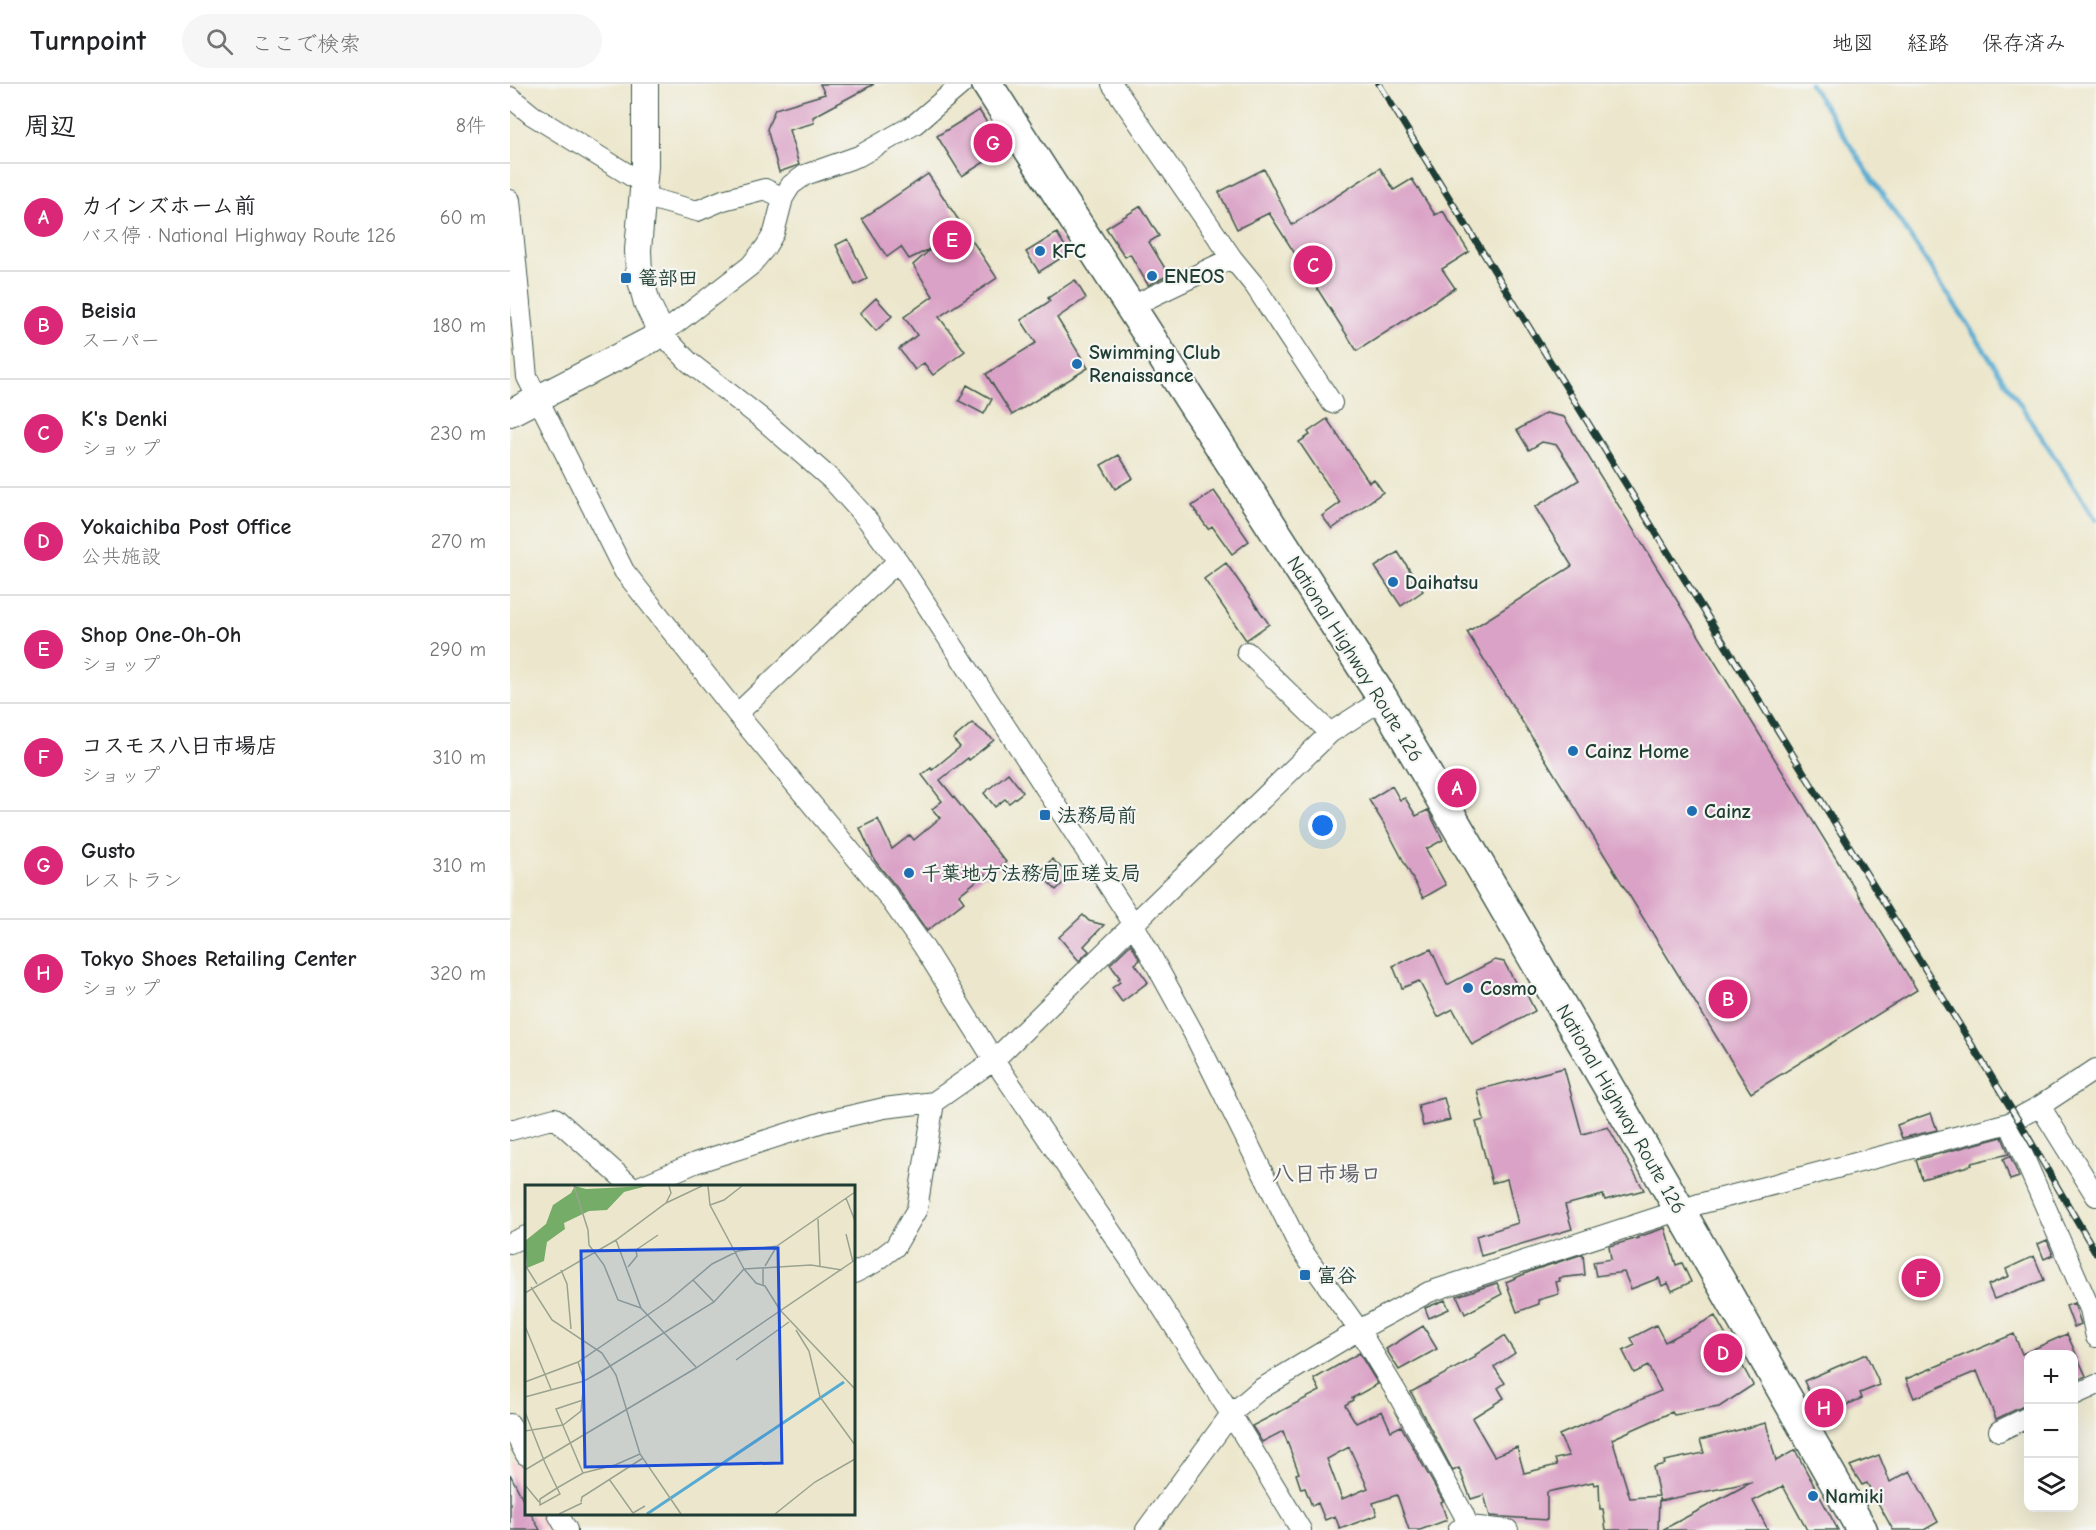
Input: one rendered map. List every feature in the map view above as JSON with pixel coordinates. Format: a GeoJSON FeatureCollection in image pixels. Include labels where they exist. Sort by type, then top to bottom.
{"type":"FeatureCollection","features":[{"type":"Feature","properties":{"kind":"highway","name":"National Highway Route 126"},"geometry":{"type":"LineString","coordinates":[[987,84],[1383,699],[1680,1210],[1862,1530]]}},
{"type":"Feature","properties":{"kind":"main road"},"geometry":{"type":"LineString","coordinates":[[510,413],[662,334],[647,303],[639,273],[645,84]]}},
{"type":"Feature","properties":{"kind":"street"},"geometry":{"type":"LineString","coordinates":[[962,84],[915,124],[860,156],[805,175],[790,185],[783,198],[774,233],[750,266],[662,334],[689,362],[761,418],[833,481],[866,518],[898,561],[1133,923],[1194,1034],[1299,1246],[1359,1330],[1397,1393],[1465,1529],[1508,1530]]}},
{"type":"Feature","properties":{"kind":"street"},"geometry":{"type":"LineString","coordinates":[[1112,84],[1232,258],[1255,286],[1332,403]]}},
{"type":"Feature","properties":{"kind":"street"},"geometry":{"type":"LineString","coordinates":[[510,97],[532,115],[643,190],[697,211],[723,200],[765,189],[783,198]]}},
{"type":"Feature","properties":{"kind":"street"},"geometry":{"type":"LineString","coordinates":[[510,200],[527,376],[624,571],[737,714],[887,895],[923,946],[994,1060],[1154,1295],[1231,1414],[1301,1530]]}},
{"type":"Feature","properties":{"kind":"street"},"geometry":{"type":"LineString","coordinates":[[1130,307],[1232,258]]}},
{"type":"Feature","properties":{"kind":"street"},"geometry":{"type":"LineString","coordinates":[[737,714],[898,561]]}},
{"type":"Feature","properties":{"kind":"street"},"geometry":{"type":"LineString","coordinates":[[1247,652],[1330,733]]}},
{"type":"Feature","properties":{"kind":"street"},"geometry":{"type":"LineString","coordinates":[[643,1185],[695,1163],[824,1122],[884,1108],[934,1102],[994,1060],[1330,733],[1383,699]]}},
{"type":"Feature","properties":{"kind":"street"},"geometry":{"type":"LineString","coordinates":[[1146,1530],[1231,1414],[1259,1390],[1359,1330],[1429,1292],[1680,1210],[2008,1123],[2040,1106],[2096,1069]]}},
{"type":"Feature","properties":{"kind":"street"},"geometry":{"type":"LineString","coordinates":[[855,1272],[874,1263],[895,1247],[917,1209],[934,1102]]}},
{"type":"Feature","properties":{"kind":"street"},"geometry":{"type":"LineString","coordinates":[[2040,1106],[2096,1196]]}},
{"type":"Feature","properties":{"kind":"street"},"geometry":{"type":"LineString","coordinates":[[510,1129],[555,1118],[630,1185]]}},
{"type":"Feature","properties":{"kind":"street"},"geometry":{"type":"LineString","coordinates":[[2008,1123],[2090,1309],[2096,1338]]}},
{"type":"Feature","properties":{"kind":"street"},"geometry":{"type":"LineString","coordinates":[[510,1243],[525,1236]]}},
{"type":"Feature","properties":{"kind":"street"},"geometry":{"type":"LineString","coordinates":[[2078,1393],[2096,1385]]}},
{"type":"Feature","properties":{"kind":"street"},"geometry":{"type":"LineString","coordinates":[[1999,1431],[2024,1419]]}},
{"type":"Feature","properties":{"kind":"street"},"geometry":{"type":"LineString","coordinates":[[510,1424],[521,1447]]}},
{"type":"Feature","properties":{"kind":"street"},"geometry":{"type":"LineString","coordinates":[[559,1515],[567,1530]]}},
{"type":"Feature","properties":{"kind":"shaded area"},"geometry":{"type":"Polygon","coordinates":[[[524,1459],[525,1462],[525,1515],[553,1515],[561,1530],[510,1530],[510,1462],[524,1459]]]}},
{"type":"Feature","properties":{"kind":"building"},"geometry":{"type":"Polygon","coordinates":[[[820,84],[874,84],[813,117],[814,123],[789,130],[799,165],[779,172],[767,129],[775,109],[825,94],[820,84]]]}},
{"type":"Feature","properties":{"kind":"building"},"geometry":{"type":"Polygon","coordinates":[[[979,110],[1004,150],[962,176],[937,136],[979,110]]]}},
{"type":"Feature","properties":{"kind":"building"},"geometry":{"type":"Polygon","coordinates":[[[1380,168],[1394,190],[1412,179],[1435,215],[1443,211],[1469,252],[1442,269],[1455,288],[1357,351],[1269,213],[1237,229],[1219,192],[1264,169],[1292,225],[1380,168]]]}},
{"type":"Feature","properties":{"kind":"building"},"geometry":{"type":"Polygon","coordinates":[[[928,174],[997,278],[939,317],[965,351],[933,375],[924,363],[915,370],[899,349],[917,335],[904,317],[933,296],[913,265],[932,248],[909,259],[901,247],[887,257],[862,219],[928,174]]]}},
{"type":"Feature","properties":{"kind":"building"},"geometry":{"type":"Polygon","coordinates":[[[1141,206],[1159,236],[1149,242],[1169,275],[1148,285],[1130,254],[1125,257],[1106,228],[1141,206]]]}},
{"type":"Feature","properties":{"kind":"building"},"geometry":{"type":"Polygon","coordinates":[[[1057,233],[1069,253],[1039,272],[1026,252],[1057,233]]]}},
{"type":"Feature","properties":{"kind":"building"},"geometry":{"type":"Polygon","coordinates":[[[848,239],[867,279],[855,285],[836,245],[848,239]]]}},
{"type":"Feature","properties":{"kind":"building"},"geometry":{"type":"Polygon","coordinates":[[[1075,280],[1086,298],[1057,318],[1088,368],[1012,415],[986,374],[1036,343],[1021,320],[1050,301],[1048,298],[1075,280]]]}},
{"type":"Feature","properties":{"kind":"building"},"geometry":{"type":"Polygon","coordinates":[[[876,298],[892,316],[876,331],[860,313],[876,298]]]}},
{"type":"Feature","properties":{"kind":"building"},"geometry":{"type":"Polygon","coordinates":[[[967,385],[992,399],[984,414],[959,401],[967,385]]]}},
{"type":"Feature","properties":{"kind":"building","name":"Cainz"},"geometry":{"type":"Polygon","coordinates":[[[1546,413],[1564,417],[1917,990],[1751,1093],[1467,632],[1572,566],[1535,507],[1579,480],[1557,445],[1542,442],[1529,450],[1517,430],[1546,413]]]}},
{"type":"Feature","properties":{"kind":"building"},"geometry":{"type":"Polygon","coordinates":[[[1327,419],[1369,482],[1374,479],[1383,492],[1332,529],[1322,516],[1340,503],[1299,442],[1310,435],[1308,432],[1327,419]]]}},
{"type":"Feature","properties":{"kind":"building"},"geometry":{"type":"Polygon","coordinates":[[[1119,455],[1133,478],[1115,489],[1101,465],[1119,455]]]}},
{"type":"Feature","properties":{"kind":"building"},"geometry":{"type":"Polygon","coordinates":[[[1214,491],[1249,541],[1232,554],[1212,526],[1208,529],[1192,506],[1214,491]]]}},
{"type":"Feature","properties":{"kind":"building"},"geometry":{"type":"Polygon","coordinates":[[[1398,552],[1423,591],[1401,606],[1375,567],[1398,552]]]}},
{"type":"Feature","properties":{"kind":"building"},"geometry":{"type":"Polygon","coordinates":[[[1226,563],[1269,624],[1246,640],[1204,579],[1226,563]]]}},
{"type":"Feature","properties":{"kind":"building"},"geometry":{"type":"Polygon","coordinates":[[[972,723],[994,740],[940,780],[1006,862],[988,877],[985,874],[959,895],[964,902],[927,931],[875,861],[860,828],[878,819],[892,849],[910,835],[914,840],[940,818],[932,809],[942,801],[922,775],[931,768],[932,770],[960,747],[953,739],[972,723]]]}},
{"type":"Feature","properties":{"kind":"building"},"geometry":{"type":"Polygon","coordinates":[[[1008,773],[1023,792],[1009,803],[1005,799],[995,807],[984,793],[1008,773]]]}},
{"type":"Feature","properties":{"kind":"building"},"geometry":{"type":"Polygon","coordinates":[[[1392,786],[1400,800],[1405,798],[1416,816],[1428,810],[1443,840],[1426,849],[1446,885],[1423,898],[1369,800],[1392,786]]]}},
{"type":"Feature","properties":{"kind":"building"},"geometry":{"type":"Polygon","coordinates":[[[1052,859],[1070,876],[1056,890],[1039,873],[1052,859]]]}},
{"type":"Feature","properties":{"kind":"building"},"geometry":{"type":"Polygon","coordinates":[[[1083,915],[1089,921],[1104,925],[1084,946],[1089,951],[1079,961],[1059,937],[1083,915]]]}},
{"type":"Feature","properties":{"kind":"building"},"geometry":{"type":"Polygon","coordinates":[[[1131,944],[1140,960],[1135,964],[1148,982],[1122,1002],[1112,988],[1120,982],[1118,979],[1120,978],[1110,964],[1131,944]]]}},
{"type":"Feature","properties":{"kind":"building"},"geometry":{"type":"Polygon","coordinates":[[[1431,949],[1447,985],[1495,960],[1504,962],[1521,993],[1525,991],[1535,1011],[1472,1045],[1453,1009],[1438,1017],[1419,981],[1402,988],[1393,966],[1431,949]]]}},
{"type":"Feature","properties":{"kind":"building"},"geometry":{"type":"Polygon","coordinates":[[[1564,1068],[1582,1134],[1608,1127],[1644,1190],[1605,1200],[1603,1195],[1565,1205],[1572,1229],[1481,1256],[1476,1236],[1518,1223],[1507,1179],[1492,1183],[1476,1122],[1484,1120],[1477,1090],[1564,1068]]]}},
{"type":"Feature","properties":{"kind":"building"},"geometry":{"type":"Polygon","coordinates":[[[1444,1098],[1450,1120],[1423,1126],[1418,1105],[1444,1098]]]}},
{"type":"Feature","properties":{"kind":"building"},"geometry":{"type":"Polygon","coordinates":[[[1931,1113],[1937,1130],[1902,1138],[1897,1125],[1931,1113]]]}},
{"type":"Feature","properties":{"kind":"building"},"geometry":{"type":"Polygon","coordinates":[[[2002,1137],[2009,1154],[1971,1163],[1972,1165],[1922,1179],[1916,1160],[2002,1137]]]}},
{"type":"Feature","properties":{"kind":"building"},"geometry":{"type":"Polygon","coordinates":[[[2010,1156],[2019,1177],[2010,1180],[2003,1159],[2010,1156]]]}},
{"type":"Feature","properties":{"kind":"building"},"geometry":{"type":"Polygon","coordinates":[[[1665,1228],[1676,1265],[1682,1263],[1691,1282],[1672,1291],[1668,1283],[1662,1286],[1659,1278],[1631,1289],[1624,1272],[1596,1276],[1593,1262],[1611,1259],[1609,1246],[1665,1228]]]}},
{"type":"Feature","properties":{"kind":"building"},"geometry":{"type":"Polygon","coordinates":[[[2047,1240],[2053,1255],[2044,1259],[2038,1244],[2047,1240]]]}},
{"type":"Feature","properties":{"kind":"building"},"geometry":{"type":"Polygon","coordinates":[[[1583,1254],[1585,1275],[1559,1278],[1560,1281],[1556,1282],[1559,1294],[1538,1300],[1539,1304],[1517,1312],[1506,1282],[1583,1254]]]}},
{"type":"Feature","properties":{"kind":"building"},"geometry":{"type":"Polygon","coordinates":[[[2034,1256],[2044,1280],[1994,1299],[1988,1285],[2009,1276],[2006,1269],[2034,1256]]]}},
{"type":"Feature","properties":{"kind":"building"},"geometry":{"type":"Polygon","coordinates":[[[1497,1283],[1502,1294],[1465,1314],[1457,1296],[1497,1283]]]}},
{"type":"Feature","properties":{"kind":"building"},"geometry":{"type":"Polygon","coordinates":[[[1445,1300],[1449,1309],[1429,1318],[1425,1308],[1445,1300]]]}},
{"type":"Feature","properties":{"kind":"building"},"geometry":{"type":"Polygon","coordinates":[[[2074,1303],[2081,1324],[2074,1327],[2066,1306],[2074,1303]]]}},
{"type":"Feature","properties":{"kind":"building"},"geometry":{"type":"Polygon","coordinates":[[[1715,1316],[1753,1385],[1719,1407],[1674,1415],[1672,1412],[1612,1439],[1630,1498],[1659,1496],[1653,1467],[1665,1464],[1664,1461],[1704,1453],[1700,1440],[1766,1423],[1776,1461],[1795,1450],[1838,1530],[1807,1530],[1783,1486],[1753,1501],[1768,1530],[1662,1530],[1752,1482],[1660,1501],[1659,1498],[1658,1530],[1606,1530],[1603,1509],[1600,1509],[1599,1484],[1594,1485],[1593,1482],[1547,1492],[1547,1520],[1490,1516],[1484,1495],[1471,1499],[1459,1468],[1453,1471],[1411,1392],[1476,1357],[1475,1355],[1504,1336],[1515,1353],[1494,1367],[1505,1383],[1498,1388],[1504,1398],[1472,1418],[1494,1456],[1517,1447],[1524,1473],[1557,1465],[1555,1459],[1569,1456],[1559,1435],[1661,1391],[1648,1366],[1634,1373],[1623,1351],[1635,1345],[1631,1338],[1656,1325],[1665,1342],[1715,1316]]]}},
{"type":"Feature","properties":{"kind":"building"},"geometry":{"type":"Polygon","coordinates":[[[1423,1326],[1437,1349],[1399,1370],[1386,1349],[1423,1326]]]}},
{"type":"Feature","properties":{"kind":"building"},"geometry":{"type":"Polygon","coordinates":[[[2014,1334],[2022,1354],[2024,1353],[2024,1406],[1996,1419],[1977,1371],[1914,1398],[1906,1379],[2014,1334]]]}},
{"type":"Feature","properties":{"kind":"building"},"geometry":{"type":"Polygon","coordinates":[[[2067,1334],[2074,1350],[2031,1350],[2067,1334]]]}},
{"type":"Feature","properties":{"kind":"building"},"geometry":{"type":"Polygon","coordinates":[[[1359,1353],[1378,1384],[1352,1398],[1353,1400],[1345,1405],[1356,1423],[1382,1411],[1391,1431],[1401,1426],[1443,1501],[1441,1502],[1447,1520],[1420,1530],[1409,1530],[1397,1495],[1373,1503],[1377,1515],[1340,1529],[1335,1516],[1325,1520],[1318,1503],[1312,1506],[1305,1488],[1301,1489],[1296,1474],[1299,1473],[1283,1431],[1262,1442],[1252,1426],[1320,1391],[1314,1379],[1359,1353]],[[1349,1447],[1327,1459],[1342,1499],[1368,1488],[1349,1447]]]}},
{"type":"Feature","properties":{"kind":"building"},"geometry":{"type":"Polygon","coordinates":[[[1866,1354],[1880,1385],[1860,1393],[1862,1398],[1820,1417],[1804,1381],[1866,1354]]]}},
{"type":"Feature","properties":{"kind":"building"},"geometry":{"type":"Polygon","coordinates":[[[2078,1358],[2086,1376],[2078,1380],[2078,1358]]]}},
{"type":"Feature","properties":{"kind":"building"},"geometry":{"type":"Polygon","coordinates":[[[1879,1455],[1890,1482],[1910,1471],[1938,1522],[1924,1530],[1893,1530],[1867,1483],[1862,1485],[1850,1466],[1879,1455]]]}},
{"type":"Feature","properties":{"kind":"building"},"geometry":{"type":"Polygon","coordinates":[[[510,1474],[525,1503],[525,1515],[532,1515],[540,1530],[510,1530],[510,1474]]]}},
{"type":"Feature","properties":{"kind":"waterway"},"geometry":{"type":"LineString","coordinates":[[1810,84],[2096,520]]}},
{"type":"Feature","properties":{"kind":"railway"},"geometry":{"type":"LineString","coordinates":[[1379,84],[2017,1118],[2096,1253]]}},
{"type":"Feature","properties":{"kind":"place","name":"Gusto"},"geometry":{"type":"Point","coordinates":[993,143]}},
{"type":"Feature","properties":{"kind":"place","name":"Shop One-Oh-Oh"},"geometry":{"type":"Point","coordinates":[952,240]}},
{"type":"Feature","properties":{"kind":"place","name":"KFC"},"geometry":{"type":"Point","coordinates":[1040,251]}},
{"type":"Feature","properties":{"kind":"place","name":"K's Denki"},"geometry":{"type":"Point","coordinates":[1313,265]}},
{"type":"Feature","properties":{"kind":"place","name":"ENEOS"},"geometry":{"type":"Point","coordinates":[1152,276]}},
{"type":"Feature","properties":{"kind":"place","name":"篭部田"},"geometry":{"type":"Point","coordinates":[626,278]}},
{"type":"Feature","properties":{"kind":"place","name":"Swimming Club Renaissance"},"geometry":{"type":"Point","coordinates":[1077,364]}},
{"type":"Feature","properties":{"kind":"place","name":"Daihatsu"},"geometry":{"type":"Point","coordinates":[1393,582]}},
{"type":"Feature","properties":{"kind":"place","name":"Cainz Home"},"geometry":{"type":"Point","coordinates":[1573,751]}},
{"type":"Feature","properties":{"kind":"place","name":"カインズホーム前"},"geometry":{"type":"Point","coordinates":[1457,788]}},
{"type":"Feature","properties":{"kind":"place","name":"Cainz"},"geometry":{"type":"Point","coordinates":[1692,811]}},
{"type":"Feature","properties":{"kind":"place","name":"法務局前"},"geometry":{"type":"Point","coordinates":[1045,815]}},
{"type":"Feature","properties":{"kind":"place","name":"千葉地方法務局匝瑳支局"},"geometry":{"type":"Point","coordinates":[909,873]}},
{"type":"Feature","properties":{"kind":"place","name":"Cosmo"},"geometry":{"type":"Point","coordinates":[1468,988]}},
{"type":"Feature","properties":{"kind":"place","name":"Beisia"},"geometry":{"type":"Point","coordinates":[1728,999]}},
{"type":"Feature","properties":{"kind":"place","name":"富谷"},"geometry":{"type":"Point","coordinates":[1305,1275]}},
{"type":"Feature","properties":{"kind":"place","name":"コスモス八日市場店"},"geometry":{"type":"Point","coordinates":[1921,1278]}},
{"type":"Feature","properties":{"kind":"place","name":"Yokaichiba Post Office"},"geometry":{"type":"Point","coordinates":[1723,1353]}},
{"type":"Feature","properties":{"kind":"place","name":"Tokyo Shoes Retailing Center"},"geometry":{"type":"Point","coordinates":[1824,1408]}},
{"type":"Feature","properties":{"kind":"place","name":"Namiki"},"geometry":{"type":"Point","coordinates":[1813,1496]}},
{"type":"Feature","properties":{"kind":"district","name":"八日市場ロ"},"geometry":{"type":"Point","coordinates":[1327,1174]}}]}
